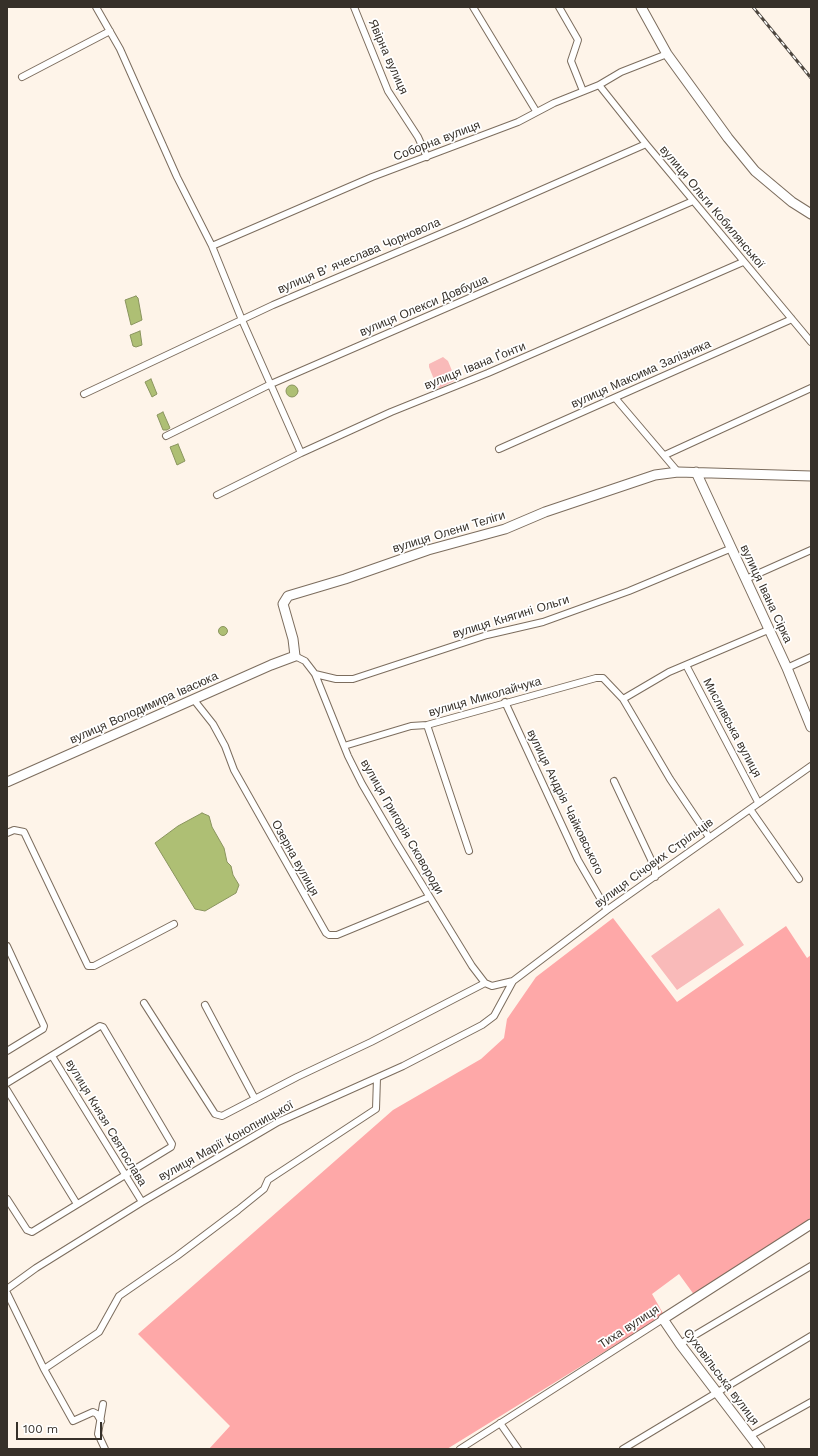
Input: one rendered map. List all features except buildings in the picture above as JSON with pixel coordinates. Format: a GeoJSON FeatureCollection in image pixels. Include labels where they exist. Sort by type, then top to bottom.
{"type":"FeatureCollection","features":[{"type":"Feature","properties":{"kind":"street"},"geometry":{"type":"LineString","coordinates":[[96,7],[120,49],[177,177],[212,246],[242,320],[272,384],[301,453]]}},
{"type":"Feature","properties":{"kind":"street","name":"Явірна вулиця"},"geometry":{"type":"LineString","coordinates":[[354,7],[388,91],[410,123],[427,157]]}},
{"type":"Feature","properties":{"kind":"street"},"geometry":{"type":"LineString","coordinates":[[473,7],[536,111]]}},
{"type":"Feature","properties":{"kind":"street"},"geometry":{"type":"LineString","coordinates":[[559,7],[578,40],[572,61],[583,91]]}},
{"type":"Feature","properties":{"kind":"street"},"geometry":{"type":"LineString","coordinates":[[640,7],[668,54],[728,138],[756,171],[792,202],[811,214]]}},
{"type":"Feature","properties":{"kind":"street"},"geometry":{"type":"LineString","coordinates":[[22,77],[110,31]]}},
{"type":"Feature","properties":{"kind":"street","name":"Соборна вулиця"},"geometry":{"type":"LineString","coordinates":[[212,246],[372,177],[518,122],[536,111],[599,85],[621,72],[668,54]]}},
{"type":"Feature","properties":{"kind":"street","name":"вулиця Ольги Кобилянської"},"geometry":{"type":"LineString","coordinates":[[599,85],[743,262],[811,342]]}},
{"type":"Feature","properties":{"kind":"street","name":"вулиця Вʼячеслава Чорновола"},"geometry":{"type":"LineString","coordinates":[[84,394],[273,305],[646,144]]}},
{"type":"Feature","properties":{"kind":"street","name":"вулиця Олекси Довбуша"},"geometry":{"type":"LineString","coordinates":[[166,436],[272,384],[693,201]]}},
{"type":"Feature","properties":{"kind":"street","name":"вулиця Івана Ґонти"},"geometry":{"type":"LineString","coordinates":[[217,495],[301,453],[391,412],[510,364],[743,262]]}},
{"type":"Feature","properties":{"kind":"street","name":"вулиця Максима Залізняка"},"geometry":{"type":"LineString","coordinates":[[499,449],[616,399],[792,319]]}},
{"type":"Feature","properties":{"kind":"street"},"geometry":{"type":"LineString","coordinates":[[665,455],[811,388]]}},
{"type":"Feature","properties":{"kind":"street"},"geometry":{"type":"LineString","coordinates":[[616,399],[678,472]]}},
{"type":"Feature","properties":{"kind":"street","name":"вулиця Олени Теліги"},"geometry":{"type":"LineString","coordinates":[[293,656],[293,639],[283,604],[288,596],[345,579],[428,550],[505,529],[545,512],[655,475],[678,472],[696,472],[811,476]]}},
{"type":"Feature","properties":{"kind":"street","name":"вулиця Івана Сірка"},"geometry":{"type":"LineString","coordinates":[[696,472],[732,548],[768,630],[787,668],[811,727]]}},
{"type":"Feature","properties":{"kind":"street","name":"вулиця Княгині Ольги"},"geometry":{"type":"LineString","coordinates":[[315,674],[336,679],[353,679],[487,635],[544,622],[629,591],[732,548]]}},
{"type":"Feature","properties":{"kind":"street"},"geometry":{"type":"LineString","coordinates":[[746,579],[811,550]]}},
{"type":"Feature","properties":{"kind":"street"},"geometry":{"type":"LineString","coordinates":[[623,699],[669,672],[768,630]]}},
{"type":"Feature","properties":{"kind":"street","name":"вулиця Григорія Сковороди"},"geometry":{"type":"LineString","coordinates":[[293,656],[305,661],[315,674],[344,746],[362,784],[427,897],[472,966],[485,983]]}},
{"type":"Feature","properties":{"kind":"street","name":"вулиця Володимира Івасюка"},"geometry":{"type":"LineString","coordinates":[[7,782],[293,656]]}},
{"type":"Feature","properties":{"kind":"street"},"geometry":{"type":"LineString","coordinates":[[787,668],[811,657]]}},
{"type":"Feature","properties":{"kind":"street","name":"Мисливська вулиця"},"geometry":{"type":"LineString","coordinates":[[686,665],[758,802]]}},
{"type":"Feature","properties":{"kind":"street","name":"вулиця Миколайчука"},"geometry":{"type":"LineString","coordinates":[[344,746],[411,726],[426,725],[505,702],[596,678],[603,678],[623,699],[670,779],[709,837]]}},
{"type":"Feature","properties":{"kind":"street","name":"Озерна вулиця"},"geometry":{"type":"LineString","coordinates":[[194,700],[213,724],[225,746],[234,770],[326,934],[337,935],[427,897]]}},
{"type":"Feature","properties":{"kind":"street","name":"вулиця Андрія Чайковського"},"geometry":{"type":"LineString","coordinates":[[505,702],[578,860],[607,910]]}},
{"type":"Feature","properties":{"kind":"street"},"geometry":{"type":"LineString","coordinates":[[426,725],[469,851]]}},
{"type":"Feature","properties":{"kind":"street","name":"вулиця Січових Стрільців"},"geometry":{"type":"LineString","coordinates":[[513,981],[607,910],[811,766]]}},
{"type":"Feature","properties":{"kind":"street"},"geometry":{"type":"LineString","coordinates":[[614,781],[655,868],[655,877]]}},
{"type":"Feature","properties":{"kind":"street"},"geometry":{"type":"LineString","coordinates":[[750,809],[799,879]]}},
{"type":"Feature","properties":{"kind":"street"},"geometry":{"type":"LineString","coordinates":[[7,833],[14,830],[24,832],[88,966],[94,966],[174,924]]}},
{"type":"Feature","properties":{"kind":"street"},"geometry":{"type":"LineString","coordinates":[[7,946],[44,1026],[43,1029],[7,1051]]}},
{"type":"Feature","properties":{"kind":"street"},"geometry":{"type":"LineString","coordinates":[[144,1003],[215,1114],[222,1116],[371,1042],[485,983],[492,986],[497,986],[513,981]]}},
{"type":"Feature","properties":{"kind":"street","name":"вулиця Марії Конопницької"},"geometry":{"type":"LineString","coordinates":[[7,1289],[36,1268],[142,1202],[278,1122],[377,1078],[482,1025],[494,1016],[513,981]]}},
{"type":"Feature","properties":{"kind":"street"},"geometry":{"type":"LineString","coordinates":[[205,1004],[255,1099]]}},
{"type":"Feature","properties":{"kind":"street"},"geometry":{"type":"LineString","coordinates":[[7,1084],[98,1027],[103,1027],[172,1144],[172,1147],[32,1232],[27,1230],[7,1199]]}},
{"type":"Feature","properties":{"kind":"street","name":"вулиця Князя Святослава"},"geometry":{"type":"LineString","coordinates":[[52,1056],[124,1176],[142,1202]]}},
{"type":"Feature","properties":{"kind":"street"},"geometry":{"type":"LineString","coordinates":[[44,1369],[99,1332],[119,1296],[177,1256],[238,1210],[264,1189],[268,1180],[376,1109],[377,1078]]}},
{"type":"Feature","properties":{"kind":"street"},"geometry":{"type":"LineString","coordinates":[[7,1090],[77,1204]]}},
{"type":"Feature","properties":{"kind":"street","name":"Тиха вулиця"},"geometry":{"type":"LineString","coordinates":[[460,1449],[811,1224]]}},
{"type":"Feature","properties":{"kind":"street"},"geometry":{"type":"LineString","coordinates":[[680,1344],[811,1266]]}},
{"type":"Feature","properties":{"kind":"street"},"geometry":{"type":"LineString","coordinates":[[7,1293],[44,1369],[73,1421],[93,1412],[97,1414],[100,1421]]}},
{"type":"Feature","properties":{"kind":"street","name":"Суховільська вулиця"},"geometry":{"type":"LineString","coordinates":[[663,1319],[680,1344],[750,1436],[756,1448]]}},
{"type":"Feature","properties":{"kind":"street"},"geometry":{"type":"LineString","coordinates":[[623,1449],[811,1336]]}},
{"type":"Feature","properties":{"kind":"street"},"geometry":{"type":"LineString","coordinates":[[750,1436],[811,1402]]}},
{"type":"Feature","properties":{"kind":"street"},"geometry":{"type":"LineString","coordinates":[[103,1404],[98,1434],[105,1449]]}},
{"type":"Feature","properties":{"kind":"street"},"geometry":{"type":"LineString","coordinates":[[500,1423],[518,1449]]}},
{"type":"Feature","properties":{"kind":"shaded area"},"geometry":{"type":"Polygon","coordinates":[[[136,296],[138,298],[142,320],[131,325],[125,300],[136,296]]]}},
{"type":"Feature","properties":{"kind":"shaded area"},"geometry":{"type":"Polygon","coordinates":[[[140,331],[142,345],[136,347],[133,346],[130,335],[140,331]]]}},
{"type":"Feature","properties":{"kind":"shaded area"},"geometry":{"type":"Polygon","coordinates":[[[443,357],[448,361],[455,378],[454,381],[440,388],[437,387],[429,364],[443,357]]]}},
{"type":"Feature","properties":{"kind":"shaded area"},"geometry":{"type":"Polygon","coordinates":[[[151,379],[157,394],[152,397],[145,382],[151,379]]]}},
{"type":"Feature","properties":{"kind":"shaded area"},"geometry":{"type":"Polygon","coordinates":[[[290,385],[294,385],[298,391],[294,397],[290,397],[286,393],[286,389],[290,385]]]}},
{"type":"Feature","properties":{"kind":"shaded area"},"geometry":{"type":"Polygon","coordinates":[[[163,412],[170,428],[167,430],[163,430],[157,415],[163,412]]]}},
{"type":"Feature","properties":{"kind":"shaded area"},"geometry":{"type":"Polygon","coordinates":[[[178,444],[185,461],[177,465],[170,447],[178,444]]]}},
{"type":"Feature","properties":{"kind":"shaded area"},"geometry":{"type":"Polygon","coordinates":[[[223,626],[228,631],[223,636],[218,631],[223,626]]]}},
{"type":"Feature","properties":{"kind":"shaded area"},"geometry":{"type":"Polygon","coordinates":[[[202,813],[209,816],[212,827],[224,848],[227,862],[231,866],[233,875],[239,885],[236,893],[205,911],[195,909],[155,843],[178,826],[202,813]]]}},
{"type":"Feature","properties":{"kind":"shaded area"},"geometry":{"type":"Polygon","coordinates":[[[719,908],[744,945],[677,990],[651,956],[719,908]]]}},
{"type":"Feature","properties":{"kind":"shaded area"},"geometry":{"type":"Polygon","coordinates":[[[613,918],[677,1002],[786,926],[807,958],[811,955],[811,1219],[695,1296],[679,1274],[652,1294],[664,1315],[447,1449],[209,1449],[230,1426],[138,1334],[393,1110],[481,1059],[504,1038],[507,1019],[536,977],[613,918]]]}},
{"type":"Feature","properties":{"kind":"railway"},"geometry":{"type":"LineString","coordinates":[[753,7],[811,78]]}}]}
